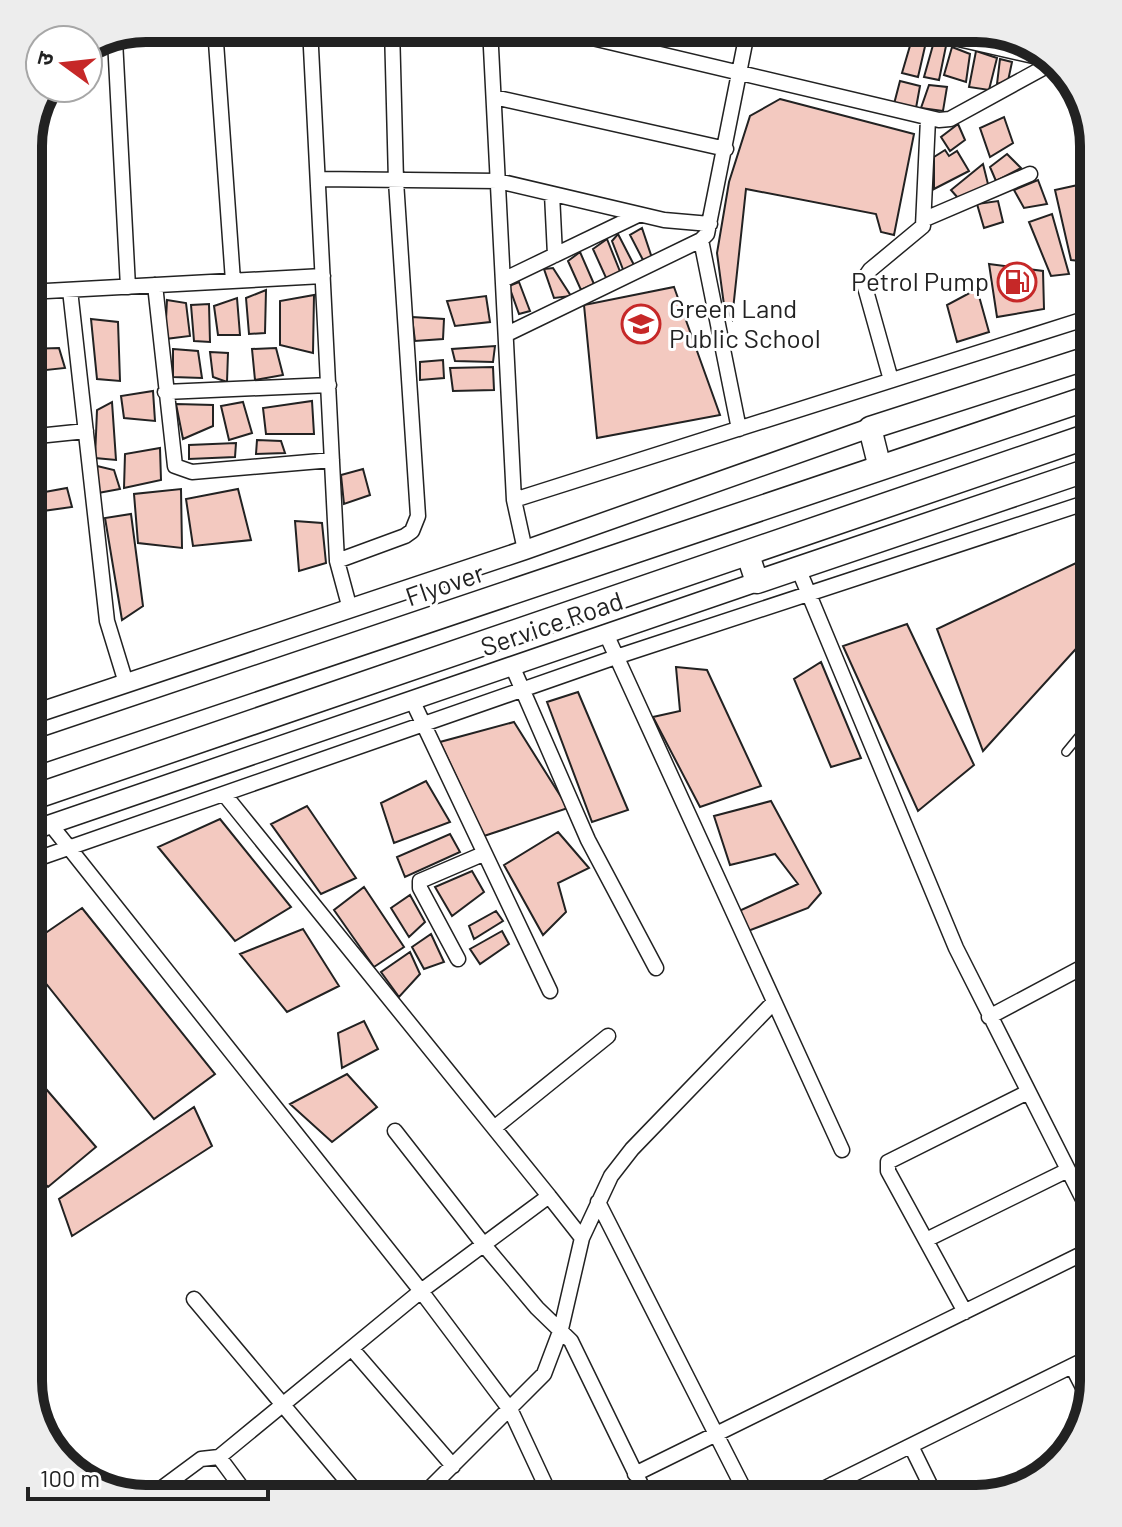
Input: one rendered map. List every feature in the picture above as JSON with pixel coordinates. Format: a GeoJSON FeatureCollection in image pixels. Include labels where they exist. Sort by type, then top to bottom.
{"type":"FeatureCollection","features":[{"type":"Feature","properties":{"kind":"highway","name":"Flyover"},"geometry":{"type":"LineString","coordinates":[[42,750],[1080,401]]}},
{"type":"Feature","properties":{"kind":"highway"},"geometry":{"type":"LineString","coordinates":[[42,794],[1080,439]]}},
{"type":"Feature","properties":{"kind":"main road"},"geometry":{"type":"LineString","coordinates":[[880,468],[870,428],[1080,360]]}},
{"type":"Feature","properties":{"kind":"main road","name":"Service Road"},"geometry":{"type":"LineString","coordinates":[[757,582],[1080,473]]}},
{"type":"Feature","properties":{"kind":"main road"},"geometry":{"type":"LineString","coordinates":[[748,555],[757,582]]}},
{"type":"Feature","properties":{"kind":"street"},"geometry":{"type":"LineString","coordinates":[[216,42],[233,281]]}},
{"type":"Feature","properties":{"kind":"street"},"geometry":{"type":"LineString","coordinates":[[311,42],[337,561],[350,609]]}},
{"type":"Feature","properties":{"kind":"street"},"geometry":{"type":"LineString","coordinates":[[337,561],[405,536],[412,531],[418,516],[396,181],[392,42]]}},
{"type":"Feature","properties":{"kind":"street"},"geometry":{"type":"LineString","coordinates":[[491,42],[514,500],[525,550]]}},
{"type":"Feature","properties":{"kind":"street"},"geometry":{"type":"LineString","coordinates":[[610,42],[928,119],[950,119],[1043,66]]}},
{"type":"Feature","properties":{"kind":"street"},"geometry":{"type":"LineString","coordinates":[[507,334],[701,240],[710,224],[746,42]]}},
{"type":"Feature","properties":{"kind":"street"},"geometry":{"type":"LineString","coordinates":[[971,42],[1024,54]]}},
{"type":"Feature","properties":{"kind":"street"},"geometry":{"type":"LineString","coordinates":[[115,47],[128,287]]}},
{"type":"Feature","properties":{"kind":"street"},"geometry":{"type":"LineString","coordinates":[[494,97],[726,149]]}},
{"type":"Feature","properties":{"kind":"street"},"geometry":{"type":"LineString","coordinates":[[891,380],[863,280],[870,270],[918,233],[925,219],[928,119]]}},
{"type":"Feature","properties":{"kind":"street"},"geometry":{"type":"LineString","coordinates":[[925,219],[1030,174]]}},
{"type":"Feature","properties":{"kind":"street"},"geometry":{"type":"LineString","coordinates":[[318,179],[498,181],[638,215],[710,224]]}},
{"type":"Feature","properties":{"kind":"street"},"geometry":{"type":"LineString","coordinates":[[552,194],[555,255]]}},
{"type":"Feature","properties":{"kind":"street"},"geometry":{"type":"LineString","coordinates":[[503,280],[638,215]]}},
{"type":"Feature","properties":{"kind":"street"},"geometry":{"type":"LineString","coordinates":[[701,240],[739,429]]}},
{"type":"Feature","properties":{"kind":"street"},"geometry":{"type":"LineString","coordinates":[[42,291],[323,276]]}},
{"type":"Feature","properties":{"kind":"street"},"geometry":{"type":"LineString","coordinates":[[155,285],[172,461],[180,470],[192,472],[332,460]]}},
{"type":"Feature","properties":{"kind":"street"},"geometry":{"type":"LineString","coordinates":[[70,290],[107,621],[126,683]]}},
{"type":"Feature","properties":{"kind":"street"},"geometry":{"type":"LineString","coordinates":[[514,500],[1080,320]]}},
{"type":"Feature","properties":{"kind":"street"},"geometry":{"type":"LineString","coordinates":[[165,392],[329,385]]}},
{"type":"Feature","properties":{"kind":"street"},"geometry":{"type":"LineString","coordinates":[[42,711],[525,550],[870,428]]}},
{"type":"Feature","properties":{"kind":"street"},"geometry":{"type":"LineString","coordinates":[[42,436],[86,431]]}},
{"type":"Feature","properties":{"kind":"street"},"geometry":{"type":"LineString","coordinates":[[42,857],[616,657],[1080,505]]}},
{"type":"Feature","properties":{"kind":"street"},"geometry":{"type":"LineString","coordinates":[[798,568],[918,863],[989,1017],[1080,1194]]}},
{"type":"Feature","properties":{"kind":"street","name":"Service Road"},"geometry":{"type":"LineString","coordinates":[[42,828],[757,582]]}},
{"type":"Feature","properties":{"kind":"street"},"geometry":{"type":"LineString","coordinates":[[607,636],[842,1150]]}},
{"type":"Feature","properties":{"kind":"street"},"geometry":{"type":"LineString","coordinates":[[513,668],[588,840],[656,968]]}},
{"type":"Feature","properties":{"kind":"street"},"geometry":{"type":"LineString","coordinates":[[413,702],[550,991]]}},
{"type":"Feature","properties":{"kind":"street"},"geometry":{"type":"LineString","coordinates":[[224,794],[582,1238]]}},
{"type":"Feature","properties":{"kind":"street"},"geometry":{"type":"LineString","coordinates":[[51,825],[421,1291],[511,1411],[545,1485]]}},
{"type":"Feature","properties":{"kind":"street"},"geometry":{"type":"LineString","coordinates":[[458,959],[420,888],[420,881],[483,854]]}},
{"type":"Feature","properties":{"kind":"street"},"geometry":{"type":"LineString","coordinates":[[989,1017],[1080,972]]}},
{"type":"Feature","properties":{"kind":"street"},"geometry":{"type":"LineString","coordinates":[[433,1485],[511,1411],[544,1374],[561,1329],[582,1238],[611,1176],[632,1149],[774,1002]]}},
{"type":"Feature","properties":{"kind":"street"},"geometry":{"type":"LineString","coordinates":[[494,1128],[608,1036]]}},
{"type":"Feature","properties":{"kind":"street"},"geometry":{"type":"LineString","coordinates":[[965,1312],[888,1171],[888,1162],[1028,1092]]}},
{"type":"Feature","properties":{"kind":"street"},"geometry":{"type":"LineString","coordinates":[[395,1131],[484,1245],[537,1308],[561,1329],[581,1357],[641,1485]]}},
{"type":"Feature","properties":{"kind":"street"},"geometry":{"type":"LineString","coordinates":[[926,1240],[1068,1170]]}},
{"type":"Feature","properties":{"kind":"street"},"geometry":{"type":"LineString","coordinates":[[166,1485],[201,1459],[219,1457],[421,1291],[549,1196]]}},
{"type":"Feature","properties":{"kind":"street"},"geometry":{"type":"LineString","coordinates":[[598,1202],[742,1485]]}},
{"type":"Feature","properties":{"kind":"street"},"geometry":{"type":"LineString","coordinates":[[635,1474],[1080,1255]]}},
{"type":"Feature","properties":{"kind":"street"},"geometry":{"type":"LineString","coordinates":[[194,1299],[350,1485]]}},
{"type":"Feature","properties":{"kind":"street"},"geometry":{"type":"LineString","coordinates":[[352,1349],[453,1466]]}},
{"type":"Feature","properties":{"kind":"street"},"geometry":{"type":"LineString","coordinates":[[833,1484],[1080,1362]]}},
{"type":"Feature","properties":{"kind":"street"},"geometry":{"type":"LineString","coordinates":[[1072,1366],[1080,1381]]}},
{"type":"Feature","properties":{"kind":"street"},"geometry":{"type":"LineString","coordinates":[[911,1446],[930,1485]]}},
{"type":"Feature","properties":{"kind":"street"},"geometry":{"type":"LineString","coordinates":[[219,1457],[240,1485]]}},
{"type":"Feature","properties":{"kind":"lane"},"geometry":{"type":"LineString","coordinates":[[1066,752],[1080,735]]}},
{"type":"Feature","properties":{"kind":"building"},"geometry":{"type":"Polygon","coordinates":[[[911,42],[926,42],[918,77],[902,73],[911,42]]]}},
{"type":"Feature","properties":{"kind":"building"},"geometry":{"type":"Polygon","coordinates":[[[933,45],[946,46],[939,80],[924,77],[933,45]]]}},
{"type":"Feature","properties":{"kind":"building"},"geometry":{"type":"Polygon","coordinates":[[[952,47],[970,54],[966,82],[944,75],[952,47]]]}},
{"type":"Feature","properties":{"kind":"building"},"geometry":{"type":"Polygon","coordinates":[[[976,51],[997,58],[989,90],[969,87],[976,51]]]}},
{"type":"Feature","properties":{"kind":"building"},"geometry":{"type":"Polygon","coordinates":[[[1000,59],[1012,62],[1008,81],[997,84],[1000,59]]]}},
{"type":"Feature","properties":{"kind":"building"},"geometry":{"type":"Polygon","coordinates":[[[900,81],[920,86],[916,108],[894,104],[900,81]]]}},
{"type":"Feature","properties":{"kind":"building"},"geometry":{"type":"Polygon","coordinates":[[[929,85],[947,87],[943,111],[921,108],[929,85]]]}},
{"type":"Feature","properties":{"kind":"building"},"geometry":{"type":"Polygon","coordinates":[[[780,99],[914,134],[894,235],[881,232],[876,214],[746,189],[732,319],[724,305],[717,253],[729,182],[750,116],[780,99]]]}},
{"type":"Feature","properties":{"kind":"building"},"geometry":{"type":"Polygon","coordinates":[[[1004,117],[1013,143],[990,157],[980,128],[1004,117]]]}},
{"type":"Feature","properties":{"kind":"building"},"geometry":{"type":"Polygon","coordinates":[[[958,124],[965,140],[950,151],[941,137],[958,124]]]}},
{"type":"Feature","properties":{"kind":"building"},"geometry":{"type":"Polygon","coordinates":[[[945,150],[949,156],[957,151],[969,171],[934,189],[934,157],[945,150]]]}},
{"type":"Feature","properties":{"kind":"building"},"geometry":{"type":"Polygon","coordinates":[[[1007,154],[1021,168],[996,181],[990,167],[1007,154]]]}},
{"type":"Feature","properties":{"kind":"building"},"geometry":{"type":"Polygon","coordinates":[[[983,164],[989,188],[958,198],[951,190],[983,164]]]}},
{"type":"Feature","properties":{"kind":"building"},"geometry":{"type":"Polygon","coordinates":[[[1038,180],[1047,204],[1024,208],[1014,190],[1038,180]]]}},
{"type":"Feature","properties":{"kind":"building"},"geometry":{"type":"Polygon","coordinates":[[[1078,185],[1080,191],[1080,261],[1071,260],[1055,190],[1078,185]]]}},
{"type":"Feature","properties":{"kind":"building"},"geometry":{"type":"Polygon","coordinates":[[[998,201],[1003,222],[984,228],[977,204],[998,201]]]}},
{"type":"Feature","properties":{"kind":"building"},"geometry":{"type":"Polygon","coordinates":[[[1052,214],[1069,274],[1051,276],[1029,222],[1052,214]]]}},
{"type":"Feature","properties":{"kind":"building"},"geometry":{"type":"Polygon","coordinates":[[[642,228],[652,258],[643,260],[630,235],[642,228]]]}},
{"type":"Feature","properties":{"kind":"building"},"geometry":{"type":"Polygon","coordinates":[[[618,234],[634,265],[624,272],[612,241],[618,234]]]}},
{"type":"Feature","properties":{"kind":"building"},"geometry":{"type":"Polygon","coordinates":[[[607,239],[621,274],[607,280],[593,249],[607,239]]]}},
{"type":"Feature","properties":{"kind":"building"},"geometry":{"type":"Polygon","coordinates":[[[580,252],[594,284],[581,290],[568,261],[580,252]]]}},
{"type":"Feature","properties":{"kind":"building"},"geometry":{"type":"Polygon","coordinates":[[[989,264],[1043,271],[1044,309],[997,317],[989,264]]]}},
{"type":"Feature","properties":{"kind":"building"},"geometry":{"type":"Polygon","coordinates":[[[553,268],[571,296],[554,298],[544,269],[553,268]]]}},
{"type":"Feature","properties":{"kind":"building"},"geometry":{"type":"Polygon","coordinates":[[[519,282],[530,311],[519,314],[509,286],[519,282]]]}},
{"type":"Feature","properties":{"kind":"building"},"geometry":{"type":"Polygon","coordinates":[[[674,287],[720,415],[597,438],[584,305],[674,287]]]}},
{"type":"Feature","properties":{"kind":"building"},"geometry":{"type":"Polygon","coordinates":[[[977,289],[989,332],[957,342],[947,305],[977,289]]]}},
{"type":"Feature","properties":{"kind":"building"},"geometry":{"type":"Polygon","coordinates":[[[266,290],[265,333],[249,334],[246,298],[266,290]]]}},
{"type":"Feature","properties":{"kind":"building"},"geometry":{"type":"Polygon","coordinates":[[[314,295],[313,353],[280,345],[280,301],[314,295]]]}},
{"type":"Feature","properties":{"kind":"building"},"geometry":{"type":"Polygon","coordinates":[[[486,296],[490,322],[455,326],[447,301],[486,296]]]}},
{"type":"Feature","properties":{"kind":"building"},"geometry":{"type":"Polygon","coordinates":[[[237,298],[240,335],[218,335],[214,306],[237,298]]]}},
{"type":"Feature","properties":{"kind":"building"},"geometry":{"type":"Polygon","coordinates":[[[167,300],[186,303],[190,336],[165,339],[167,300]]]}},
{"type":"Feature","properties":{"kind":"building"},"geometry":{"type":"Polygon","coordinates":[[[209,304],[210,342],[194,341],[191,305],[209,304]]]}},
{"type":"Feature","properties":{"kind":"building"},"geometry":{"type":"Polygon","coordinates":[[[412,317],[444,319],[443,339],[415,341],[412,317]]]}},
{"type":"Feature","properties":{"kind":"building"},"geometry":{"type":"Polygon","coordinates":[[[91,319],[118,322],[120,381],[97,379],[91,319]]]}},
{"type":"Feature","properties":{"kind":"building"},"geometry":{"type":"Polygon","coordinates":[[[495,346],[493,362],[455,361],[452,349],[495,346]]]}},
{"type":"Feature","properties":{"kind":"building"},"geometry":{"type":"Polygon","coordinates":[[[59,348],[65,368],[42,370],[42,349],[59,348]]]}},
{"type":"Feature","properties":{"kind":"building"},"geometry":{"type":"Polygon","coordinates":[[[276,348],[283,375],[255,380],[252,349],[276,348]]]}},
{"type":"Feature","properties":{"kind":"building"},"geometry":{"type":"Polygon","coordinates":[[[173,349],[198,351],[202,378],[173,377],[173,349]]]}},
{"type":"Feature","properties":{"kind":"building"},"geometry":{"type":"Polygon","coordinates":[[[210,352],[228,353],[227,382],[213,377],[210,352]]]}},
{"type":"Feature","properties":{"kind":"building"},"geometry":{"type":"Polygon","coordinates":[[[443,360],[444,378],[420,380],[420,362],[443,360]]]}},
{"type":"Feature","properties":{"kind":"building"},"geometry":{"type":"Polygon","coordinates":[[[493,367],[494,390],[453,391],[450,368],[493,367]]]}},
{"type":"Feature","properties":{"kind":"building"},"geometry":{"type":"Polygon","coordinates":[[[153,391],[155,421],[124,418],[121,396],[153,391]]]}},
{"type":"Feature","properties":{"kind":"building"},"geometry":{"type":"Polygon","coordinates":[[[312,401],[314,434],[266,434],[263,408],[312,401]]]}},
{"type":"Feature","properties":{"kind":"building"},"geometry":{"type":"Polygon","coordinates":[[[112,402],[116,460],[95,458],[97,410],[112,402]]]}},
{"type":"Feature","properties":{"kind":"building"},"geometry":{"type":"Polygon","coordinates":[[[243,402],[252,433],[229,440],[221,406],[243,402]]]}},
{"type":"Feature","properties":{"kind":"building"},"geometry":{"type":"Polygon","coordinates":[[[176,404],[213,405],[213,426],[183,439],[176,404]]]}},
{"type":"Feature","properties":{"kind":"building"},"geometry":{"type":"Polygon","coordinates":[[[257,440],[281,441],[285,453],[256,454],[257,440]]]}},
{"type":"Feature","properties":{"kind":"building"},"geometry":{"type":"Polygon","coordinates":[[[236,443],[235,457],[189,459],[189,445],[236,443]]]}},
{"type":"Feature","properties":{"kind":"building"},"geometry":{"type":"Polygon","coordinates":[[[160,448],[161,480],[124,488],[125,454],[160,448]]]}},
{"type":"Feature","properties":{"kind":"building"},"geometry":{"type":"Polygon","coordinates":[[[97,466],[114,470],[120,489],[98,493],[97,466]]]}},
{"type":"Feature","properties":{"kind":"building"},"geometry":{"type":"Polygon","coordinates":[[[363,469],[370,495],[344,504],[341,475],[363,469]]]}},
{"type":"Feature","properties":{"kind":"building"},"geometry":{"type":"Polygon","coordinates":[[[67,488],[72,507],[42,511],[42,492],[67,488]]]}},
{"type":"Feature","properties":{"kind":"building"},"geometry":{"type":"Polygon","coordinates":[[[181,489],[182,548],[138,543],[134,494],[181,489]]]}},
{"type":"Feature","properties":{"kind":"building"},"geometry":{"type":"Polygon","coordinates":[[[238,489],[251,540],[193,546],[186,499],[238,489]]]}},
{"type":"Feature","properties":{"kind":"building"},"geometry":{"type":"Polygon","coordinates":[[[131,514],[143,606],[122,620],[105,518],[131,514]]]}},
{"type":"Feature","properties":{"kind":"building"},"geometry":{"type":"Polygon","coordinates":[[[295,521],[322,523],[326,563],[299,571],[295,521]]]}},
{"type":"Feature","properties":{"kind":"building"},"geometry":{"type":"Polygon","coordinates":[[[1076,563],[1080,569],[1080,644],[983,751],[937,629],[1076,563]]]}},
{"type":"Feature","properties":{"kind":"building"},"geometry":{"type":"Polygon","coordinates":[[[907,624],[974,765],[918,811],[843,646],[907,624]]]}},
{"type":"Feature","properties":{"kind":"building"},"geometry":{"type":"Polygon","coordinates":[[[821,662],[861,758],[831,767],[794,679],[821,662]]]}},
{"type":"Feature","properties":{"kind":"building"},"geometry":{"type":"Polygon","coordinates":[[[676,667],[707,670],[761,786],[700,807],[653,717],[680,711],[676,667]]]}},
{"type":"Feature","properties":{"kind":"building"},"geometry":{"type":"Polygon","coordinates":[[[578,692],[628,810],[592,822],[547,702],[578,692]]]}},
{"type":"Feature","properties":{"kind":"building"},"geometry":{"type":"Polygon","coordinates":[[[514,722],[568,808],[484,836],[440,742],[514,722]]]}},
{"type":"Feature","properties":{"kind":"building"},"geometry":{"type":"Polygon","coordinates":[[[426,781],[450,822],[394,843],[381,803],[426,781]]]}},
{"type":"Feature","properties":{"kind":"building"},"geometry":{"type":"Polygon","coordinates":[[[771,801],[821,893],[808,908],[748,931],[739,911],[798,884],[775,854],[730,865],[714,816],[771,801]]]}},
{"type":"Feature","properties":{"kind":"building"},"geometry":{"type":"Polygon","coordinates":[[[307,806],[356,878],[321,894],[271,824],[307,806]]]}},
{"type":"Feature","properties":{"kind":"building"},"geometry":{"type":"Polygon","coordinates":[[[220,819],[291,907],[235,941],[158,847],[220,819]]]}},
{"type":"Feature","properties":{"kind":"building"},"geometry":{"type":"Polygon","coordinates":[[[558,832],[589,868],[558,883],[566,912],[543,935],[504,865],[558,832]]]}},
{"type":"Feature","properties":{"kind":"building"},"geometry":{"type":"Polygon","coordinates":[[[450,834],[460,852],[405,877],[397,857],[450,834]]]}},
{"type":"Feature","properties":{"kind":"building"},"geometry":{"type":"Polygon","coordinates":[[[472,871],[484,892],[452,916],[435,887],[472,871]]]}},
{"type":"Feature","properties":{"kind":"building"},"geometry":{"type":"Polygon","coordinates":[[[364,887],[404,947],[374,967],[334,910],[364,887]]]}},
{"type":"Feature","properties":{"kind":"building"},"geometry":{"type":"Polygon","coordinates":[[[410,895],[425,922],[409,937],[391,908],[410,895]]]}},
{"type":"Feature","properties":{"kind":"building"},"geometry":{"type":"Polygon","coordinates":[[[82,908],[215,1074],[154,1119],[42,979],[42,935],[82,908]]]}},
{"type":"Feature","properties":{"kind":"building"},"geometry":{"type":"Polygon","coordinates":[[[496,911],[503,921],[474,939],[469,926],[496,911]]]}},
{"type":"Feature","properties":{"kind":"building"},"geometry":{"type":"Polygon","coordinates":[[[303,929],[339,986],[287,1012],[240,954],[303,929]]]}},
{"type":"Feature","properties":{"kind":"building"},"geometry":{"type":"Polygon","coordinates":[[[502,931],[509,944],[480,964],[470,949],[502,931]]]}},
{"type":"Feature","properties":{"kind":"building"},"geometry":{"type":"Polygon","coordinates":[[[431,934],[444,962],[424,969],[412,947],[431,934]]]}},
{"type":"Feature","properties":{"kind":"building"},"geometry":{"type":"Polygon","coordinates":[[[410,952],[420,974],[399,997],[381,972],[410,952]]]}},
{"type":"Feature","properties":{"kind":"building"},"geometry":{"type":"Polygon","coordinates":[[[364,1021],[378,1049],[342,1068],[338,1033],[364,1021]]]}},
{"type":"Feature","properties":{"kind":"building"},"geometry":{"type":"Polygon","coordinates":[[[347,1074],[377,1107],[332,1142],[290,1104],[347,1074]]]}},
{"type":"Feature","properties":{"kind":"building"},"geometry":{"type":"Polygon","coordinates":[[[42,1084],[96,1147],[48,1187],[42,1181],[42,1084]]]}},
{"type":"Feature","properties":{"kind":"building"},"geometry":{"type":"Polygon","coordinates":[[[194,1107],[212,1146],[72,1236],[59,1199],[194,1107]]]}},
{"type":"Feature","properties":{"kind":"place","name":"Petrol Pump"},"geometry":{"type":"Point","coordinates":[1017,282]}},
{"type":"Feature","properties":{"kind":"place","name":"Green Land Public School"},"geometry":{"type":"Point","coordinates":[641,324]}}]}
